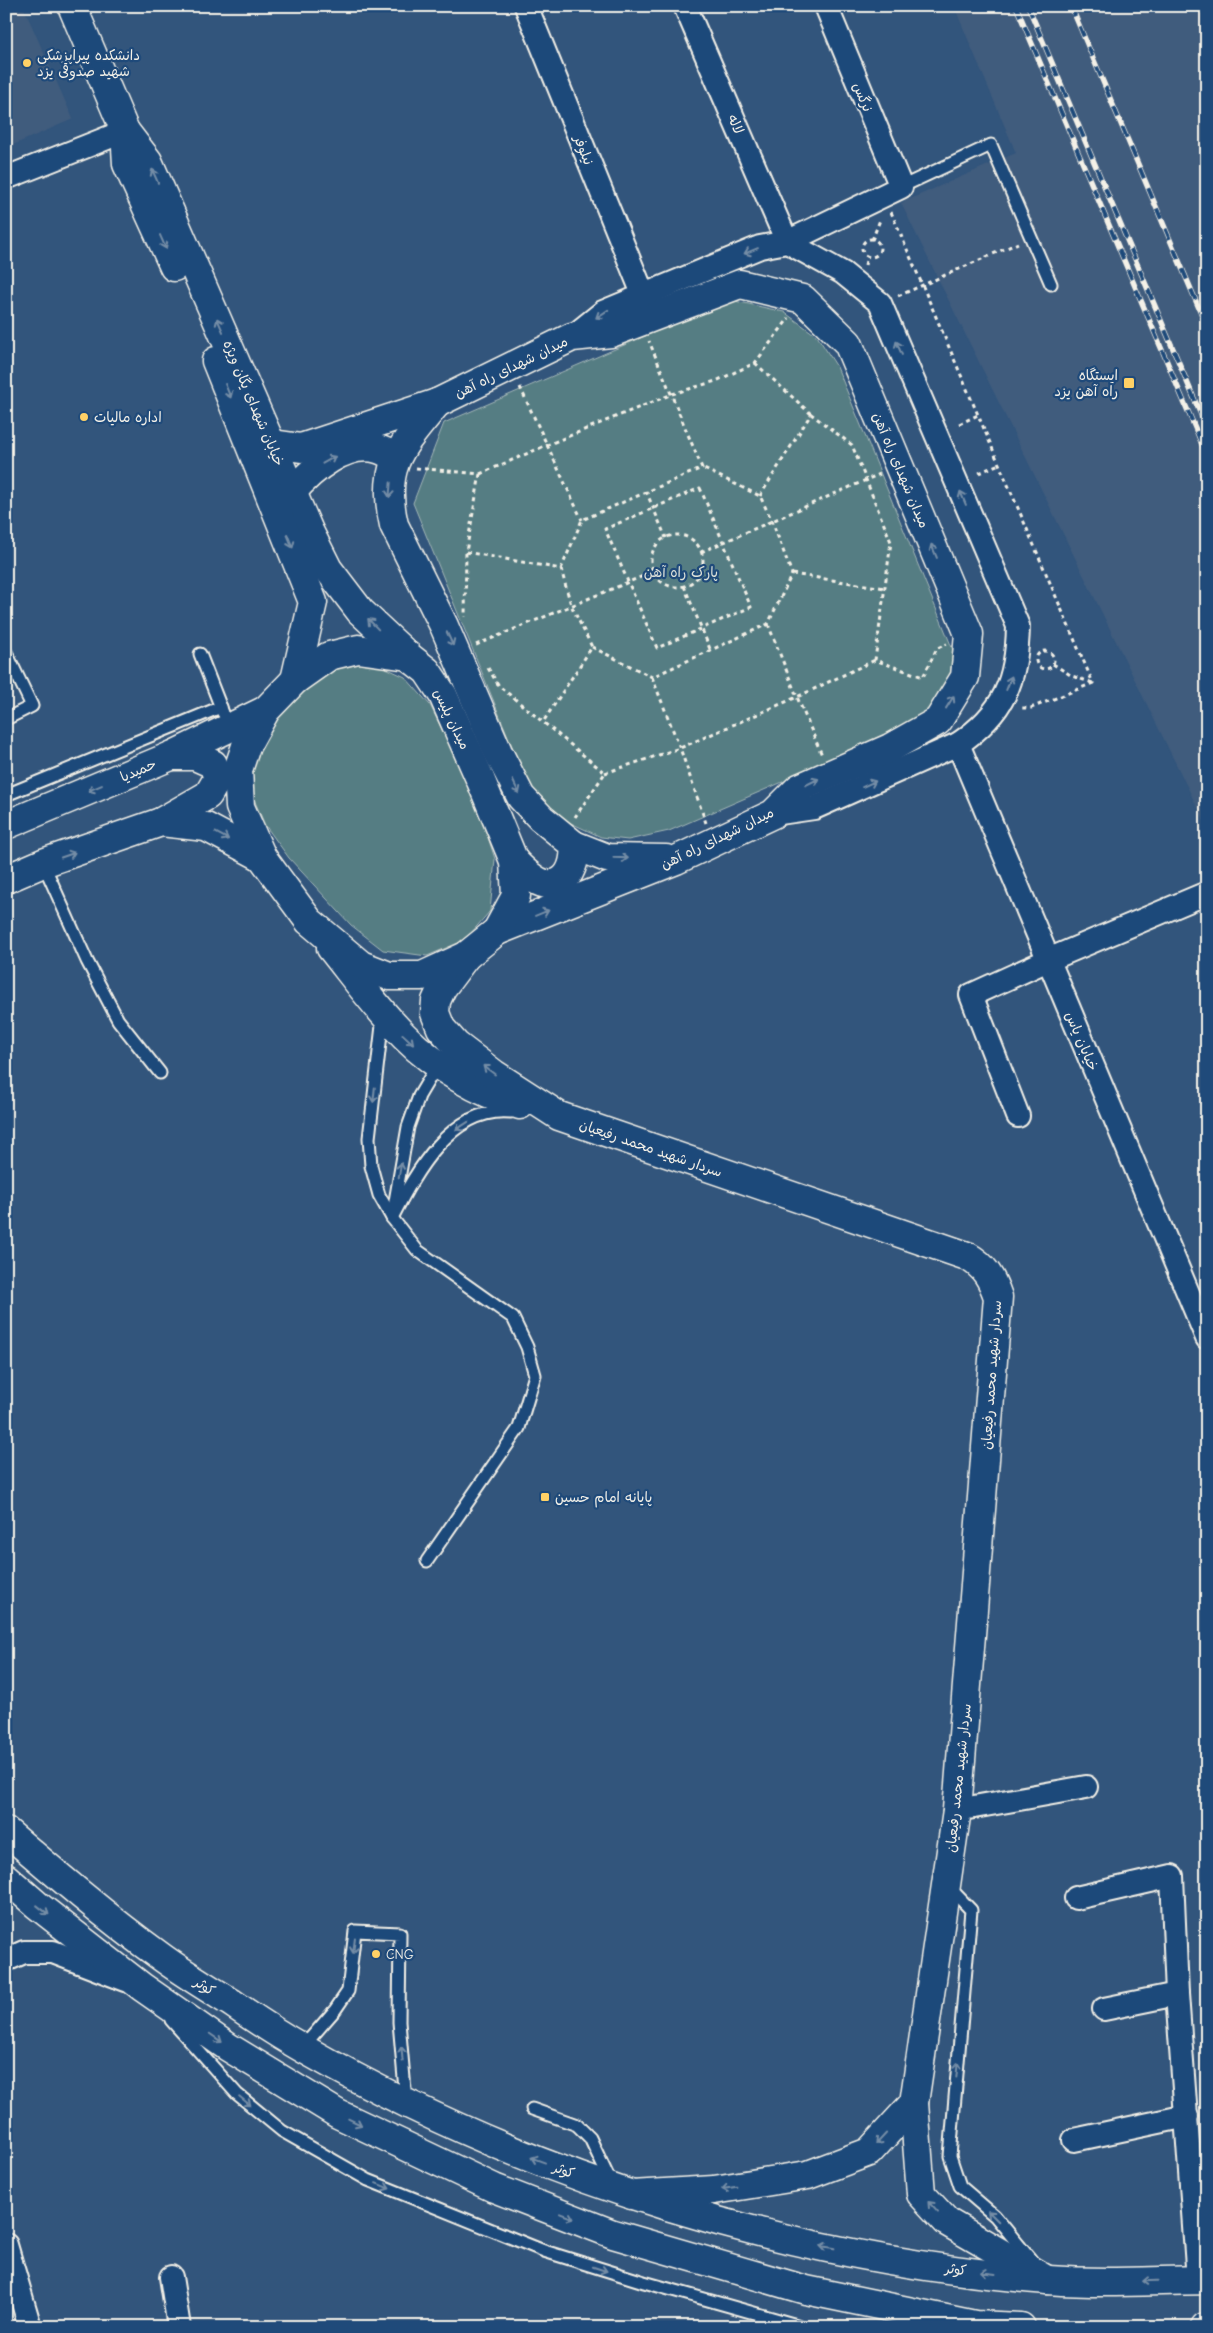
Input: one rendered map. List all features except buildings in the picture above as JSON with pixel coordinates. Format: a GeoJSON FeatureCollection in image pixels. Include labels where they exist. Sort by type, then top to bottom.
{"type":"FeatureCollection","features":[{"type":"Feature","properties":{"kind":"main road","name":"خیابان شهدای یگان ویژه"},"geometry":{"type":"LineString","coordinates":[[72,6],[125,131],[148,161],[273,444],[292,492],[328,569],[360,611],[408,656]]}},
{"type":"Feature","properties":{"kind":"main road","name":"خیابان شهدای یگان ویژه"},"geometry":{"type":"LineString","coordinates":[[125,131],[127,164],[208,341],[313,602],[296,680]]}},
{"type":"Feature","properties":{"kind":"main road","name":"میدان شهدای راه آهن"},"geometry":{"type":"LineString","coordinates":[[273,444],[301,448],[437,403],[572,337],[611,333],[740,284],[803,299],[848,343],[969,634],[965,678],[938,721],[890,748],[799,788],[773,814],[676,860],[497,931]]}},
{"type":"Feature","properties":{"kind":"main road"},"geometry":{"type":"LineString","coordinates":[[437,403],[395,461],[390,499],[394,525],[471,648],[498,752],[521,797],[568,840],[607,858],[676,860]]}},
{"type":"Feature","properties":{"kind":"main road"},"geometry":{"type":"LineString","coordinates":[[292,492],[309,473],[329,459],[360,448],[377,449],[395,461]]}},
{"type":"Feature","properties":{"kind":"main road","name":"میدان پلیس"},"geometry":{"type":"LineString","coordinates":[[358,650],[408,656],[427,671],[443,695],[482,781],[514,861],[516,896],[497,931],[466,956],[422,976],[389,976],[361,965],[309,921],[262,858],[240,807],[238,770],[246,746],[266,710],[296,680],[329,656],[358,650]]}},
{"type":"Feature","properties":{"kind":"main road","name":"حمیدیا"},"geometry":{"type":"LineString","coordinates":[[6,825],[171,756],[225,718],[266,710]]}},
{"type":"Feature","properties":{"kind":"main road"},"geometry":{"type":"LineString","coordinates":[[6,879],[43,863],[161,822],[208,795],[218,778],[213,764],[195,756],[171,756]]}},
{"type":"Feature","properties":{"kind":"main road"},"geometry":{"type":"LineString","coordinates":[[161,822],[206,827],[262,858]]}},
{"type":"Feature","properties":{"kind":"main road"},"geometry":{"type":"LineString","coordinates":[[514,861],[534,878],[547,884],[560,880],[569,873],[574,864],[568,840]]}},
{"type":"Feature","properties":{"kind":"main road"},"geometry":{"type":"LineString","coordinates":[[309,921],[406,1038],[439,1064],[478,1088],[539,1114]]}},
{"type":"Feature","properties":{"kind":"main road","name":"سردار شهید محمد رفیعیان"},"geometry":{"type":"LineString","coordinates":[[466,956],[442,988],[436,1001],[434,1013],[441,1028],[456,1045],[494,1074],[539,1114],[967,1256],[979,1263],[992,1280],[998,1297],[957,1810],[914,2104],[922,2194],[948,2222],[1047,2280]]}},
{"type":"Feature","properties":{"kind":"main road","name":"کوثر"},"geometry":{"type":"LineString","coordinates":[[6,1831],[64,1881],[161,1957],[302,2048],[406,2103],[508,2149],[623,2191],[708,2219],[816,2245],[928,2265],[1047,2280],[1104,2282],[1204,2279]]}},
{"type":"Feature","properties":{"kind":"main road"},"geometry":{"type":"LineString","coordinates":[[6,1878],[37,1906],[142,1987],[228,2047],[338,2114],[494,2188],[613,2234],[806,2290],[972,2326],[1021,2327]]}},
{"type":"Feature","properties":{"kind":"main road"},"geometry":{"type":"LineString","coordinates":[[623,2191],[714,2190],[808,2175],[869,2152],[914,2104]]}},
{"type":"Feature","properties":{"kind":"street","name":"نیلوفر"},"geometry":{"type":"LineString","coordinates":[[526,6],[643,294]]}},
{"type":"Feature","properties":{"kind":"street","name":"لاله"},"geometry":{"type":"LineString","coordinates":[[685,6],[786,242]]}},
{"type":"Feature","properties":{"kind":"street","name":"نرگس"},"geometry":{"type":"LineString","coordinates":[[826,6],[901,187]]}},
{"type":"Feature","properties":{"kind":"street"},"geometry":{"type":"LineString","coordinates":[[6,178],[125,131]]}},
{"type":"Feature","properties":{"kind":"street"},"geometry":{"type":"LineString","coordinates":[[572,337],[603,312],[760,247],[786,242],[901,187]]}},
{"type":"Feature","properties":{"kind":"street"},"geometry":{"type":"LineString","coordinates":[[773,814],[814,808],[958,744],[976,732],[998,708],[1012,680],[1018,649],[1018,626],[880,303],[843,273],[786,242]]}},
{"type":"Feature","properties":{"kind":"street","name":"خیابان یاس"},"geometry":{"type":"LineString","coordinates":[[958,744],[1207,1338]]}},
{"type":"Feature","properties":{"kind":"street"},"geometry":{"type":"LineString","coordinates":[[1018,1116],[971,995],[1048,960],[1207,893]]}},
{"type":"Feature","properties":{"kind":"street"},"geometry":{"type":"LineString","coordinates":[[957,1810],[1086,1787]]}},
{"type":"Feature","properties":{"kind":"street"},"geometry":{"type":"LineString","coordinates":[[1076,1898],[1172,1876],[1186,2116],[1199,2174],[1204,2279]]}},
{"type":"Feature","properties":{"kind":"street"},"geometry":{"type":"LineString","coordinates":[[6,1960],[24,1952],[54,1952],[142,1987]]}},
{"type":"Feature","properties":{"kind":"street"},"geometry":{"type":"LineString","coordinates":[[1104,2010],[1178,1994]]}},
{"type":"Feature","properties":{"kind":"street"},"geometry":{"type":"LineString","coordinates":[[1074,2140],[1186,2116]]}},
{"type":"Feature","properties":{"kind":"street"},"geometry":{"type":"LineString","coordinates":[[6,2245],[30,2327]]}},
{"type":"Feature","properties":{"kind":"street"},"geometry":{"type":"LineString","coordinates":[[171,2277],[179,2327]]}},
{"type":"Feature","properties":{"kind":"lane"},"geometry":{"type":"LineString","coordinates":[[901,187],[991,145],[1051,284]]}},
{"type":"Feature","properties":{"kind":"lane"},"geometry":{"type":"LineString","coordinates":[[6,652],[32,706],[6,720]]}},
{"type":"Feature","properties":{"kind":"lane"},"geometry":{"type":"LineString","coordinates":[[6,796],[225,718],[200,654]]}},
{"type":"Feature","properties":{"kind":"lane"},"geometry":{"type":"LineString","coordinates":[[43,863],[87,960],[118,1020],[160,1073]]}},
{"type":"Feature","properties":{"kind":"lane"},"geometry":{"type":"LineString","coordinates":[[383,1012],[370,1138],[370,1156],[379,1195],[392,1218],[417,1250],[512,1318],[527,1348],[535,1375],[519,1428],[427,1561]]}},
{"type":"Feature","properties":{"kind":"lane"},"geometry":{"type":"LineString","coordinates":[[392,1218],[408,1127],[419,1096],[439,1064]]}},
{"type":"Feature","properties":{"kind":"lane"},"geometry":{"type":"LineString","coordinates":[[392,1218],[414,1176],[448,1136],[464,1123],[498,1110],[539,1114]]}},
{"type":"Feature","properties":{"kind":"lane"},"geometry":{"type":"LineString","coordinates":[[946,1884],[971,1910],[950,2156],[960,2186],[995,2216],[1047,2280]]}},
{"type":"Feature","properties":{"kind":"lane"},"geometry":{"type":"LineString","coordinates":[[302,2048],[335,2010],[348,1991],[355,1931],[400,1933],[399,2022],[406,2103]]}},
{"type":"Feature","properties":{"kind":"lane"},"geometry":{"type":"LineString","coordinates":[[142,1987],[237,2094],[282,2131],[368,2180],[544,2251],[644,2282],[804,2327]]}},
{"type":"Feature","properties":{"kind":"lane"},"geometry":{"type":"LineString","coordinates":[[532,2109],[577,2125],[590,2138],[623,2191]]}},
{"type":"Feature","properties":{"kind":"path"},"geometry":{"type":"LineString","coordinates":[[889,207],[1093,683]]}},
{"type":"Feature","properties":{"kind":"path"},"geometry":{"type":"LineString","coordinates":[[880,303],[1031,237]]}},
{"type":"Feature","properties":{"kind":"path"},"geometry":{"type":"LineString","coordinates":[[867,240],[877,242],[879,247],[878,253],[869,257],[862,250],[867,240]]}},
{"type":"Feature","properties":{"kind":"path"},"geometry":{"type":"LineString","coordinates":[[395,461],[480,474],[672,394],[716,381],[755,363],[803,299]]}},
{"type":"Feature","properties":{"kind":"path"},"geometry":{"type":"LineString","coordinates":[[640,322],[702,468],[760,496],[772,521],[792,574],[768,624],[652,677]]}},
{"type":"Feature","properties":{"kind":"path"},"geometry":{"type":"LineString","coordinates":[[755,363],[811,414],[852,444],[891,542],[875,660]]}},
{"type":"Feature","properties":{"kind":"path"},"geometry":{"type":"LineString","coordinates":[[511,367],[582,520]]}},
{"type":"Feature","properties":{"kind":"path"},"geometry":{"type":"LineString","coordinates":[[760,496],[811,414]]}},
{"type":"Feature","properties":{"kind":"path"},"geometry":{"type":"LineString","coordinates":[[958,424],[978,415]]}},
{"type":"Feature","properties":{"kind":"path"},"geometry":{"type":"LineString","coordinates":[[980,473],[999,464]]}},
{"type":"Feature","properties":{"kind":"path"},"geometry":{"type":"LineString","coordinates":[[702,552],[899,465]]}},
{"type":"Feature","properties":{"kind":"path"},"geometry":{"type":"LineString","coordinates":[[702,468],[582,520],[562,569],[571,604],[592,647],[652,677],[680,748],[712,842]]}},
{"type":"Feature","properties":{"kind":"path"},"geometry":{"type":"LineString","coordinates":[[465,618],[466,552],[480,474]]}},
{"type":"Feature","properties":{"kind":"path"},"geometry":{"type":"LineString","coordinates":[[700,488],[751,607],[656,648],[605,529],[653,508],[700,488]]}},
{"type":"Feature","properties":{"kind":"path"},"geometry":{"type":"LineString","coordinates":[[646,491],[666,538]]}},
{"type":"Feature","properties":{"kind":"path"},"geometry":{"type":"LineString","coordinates":[[671,535],[684,535],[695,541],[702,552],[703,565],[698,576],[684,586],[676,588],[664,584],[653,572],[650,564],[652,551],[659,540],[666,538],[671,535]]}},
{"type":"Feature","properties":{"kind":"path"},"geometry":{"type":"LineString","coordinates":[[466,552],[562,569]]}},
{"type":"Feature","properties":{"kind":"path"},"geometry":{"type":"LineString","coordinates":[[471,648],[571,604],[653,572]]}},
{"type":"Feature","properties":{"kind":"path"},"geometry":{"type":"LineString","coordinates":[[792,574],[885,588]]}},
{"type":"Feature","properties":{"kind":"path"},"geometry":{"type":"LineString","coordinates":[[684,586],[710,649]]}},
{"type":"Feature","properties":{"kind":"path"},"geometry":{"type":"LineString","coordinates":[[768,624],[828,774]]}},
{"type":"Feature","properties":{"kind":"path"},"geometry":{"type":"LineString","coordinates":[[568,840],[605,773],[680,748],[875,660],[923,677],[937,648],[969,634]]}},
{"type":"Feature","properties":{"kind":"path"},"geometry":{"type":"LineString","coordinates":[[543,722],[592,647]]}},
{"type":"Feature","properties":{"kind":"path"},"geometry":{"type":"LineString","coordinates":[[1041,652],[1052,654],[1053,664],[1049,668],[1039,666],[1036,661],[1041,652]]}},
{"type":"Feature","properties":{"kind":"path"},"geometry":{"type":"LineString","coordinates":[[485,662],[499,686],[605,773]]}},
{"type":"Feature","properties":{"kind":"path"},"geometry":{"type":"LineString","coordinates":[[1053,664],[1072,676],[1093,683]]}},
{"type":"Feature","properties":{"kind":"path"},"geometry":{"type":"LineString","coordinates":[[998,708],[1032,708],[1093,683]]}},
{"type":"Feature","properties":{"kind":"shaded area","name":"دانشکده پیراپزشکی شهید صدوقی یزد"},"geometry":{"type":"Polygon","coordinates":[[[6,6],[23,6],[73,119],[6,148],[6,6]]]}},
{"type":"Feature","properties":{"kind":"shaded area"},"geometry":{"type":"Polygon","coordinates":[[[954,6],[1207,6],[1207,827],[901,203],[1016,153],[954,6]]]}},
{"type":"Feature","properties":{"kind":"green space","name":"پارک راه آهن"},"geometry":{"type":"Polygon","coordinates":[[[735,301],[784,312],[817,336],[837,367],[955,655],[947,685],[926,715],[896,733],[669,831],[628,840],[601,837],[545,811],[525,778],[413,503],[444,423],[703,311],[735,301]]]}},
{"type":"Feature","properties":{"kind":"green space"},"geometry":{"type":"Polygon","coordinates":[[[369,660],[405,677],[430,705],[475,797],[495,859],[490,911],[465,940],[427,956],[383,950],[351,925],[289,858],[265,825],[250,790],[257,751],[285,707],[328,667],[369,660]]]}},
{"type":"Feature","properties":{"kind":"railway"},"geometry":{"type":"LineString","coordinates":[[1016,6],[1207,456]]}},
{"type":"Feature","properties":{"kind":"railway"},"geometry":{"type":"LineString","coordinates":[[1028,6],[1207,429]]}},
{"type":"Feature","properties":{"kind":"railway"},"geometry":{"type":"LineString","coordinates":[[1071,6],[1207,327]]}},
{"type":"Feature","properties":{"kind":"place","name":"دانشکده پیراپزشکی شهید صدوقی یزد"},"geometry":{"type":"Point","coordinates":[27,63]}},
{"type":"Feature","properties":{"kind":"place","name":"ایستگاه راه آهن یزد"},"geometry":{"type":"Point","coordinates":[1129,383]}},
{"type":"Feature","properties":{"kind":"place","name":"اداره مالیات"},"geometry":{"type":"Point","coordinates":[84,417]}},
{"type":"Feature","properties":{"kind":"place","name":"پایانه امام حسین"},"geometry":{"type":"Point","coordinates":[545,1497]}},
{"type":"Feature","properties":{"kind":"place","name":"CNG"},"geometry":{"type":"Point","coordinates":[376,1954]}}]}
